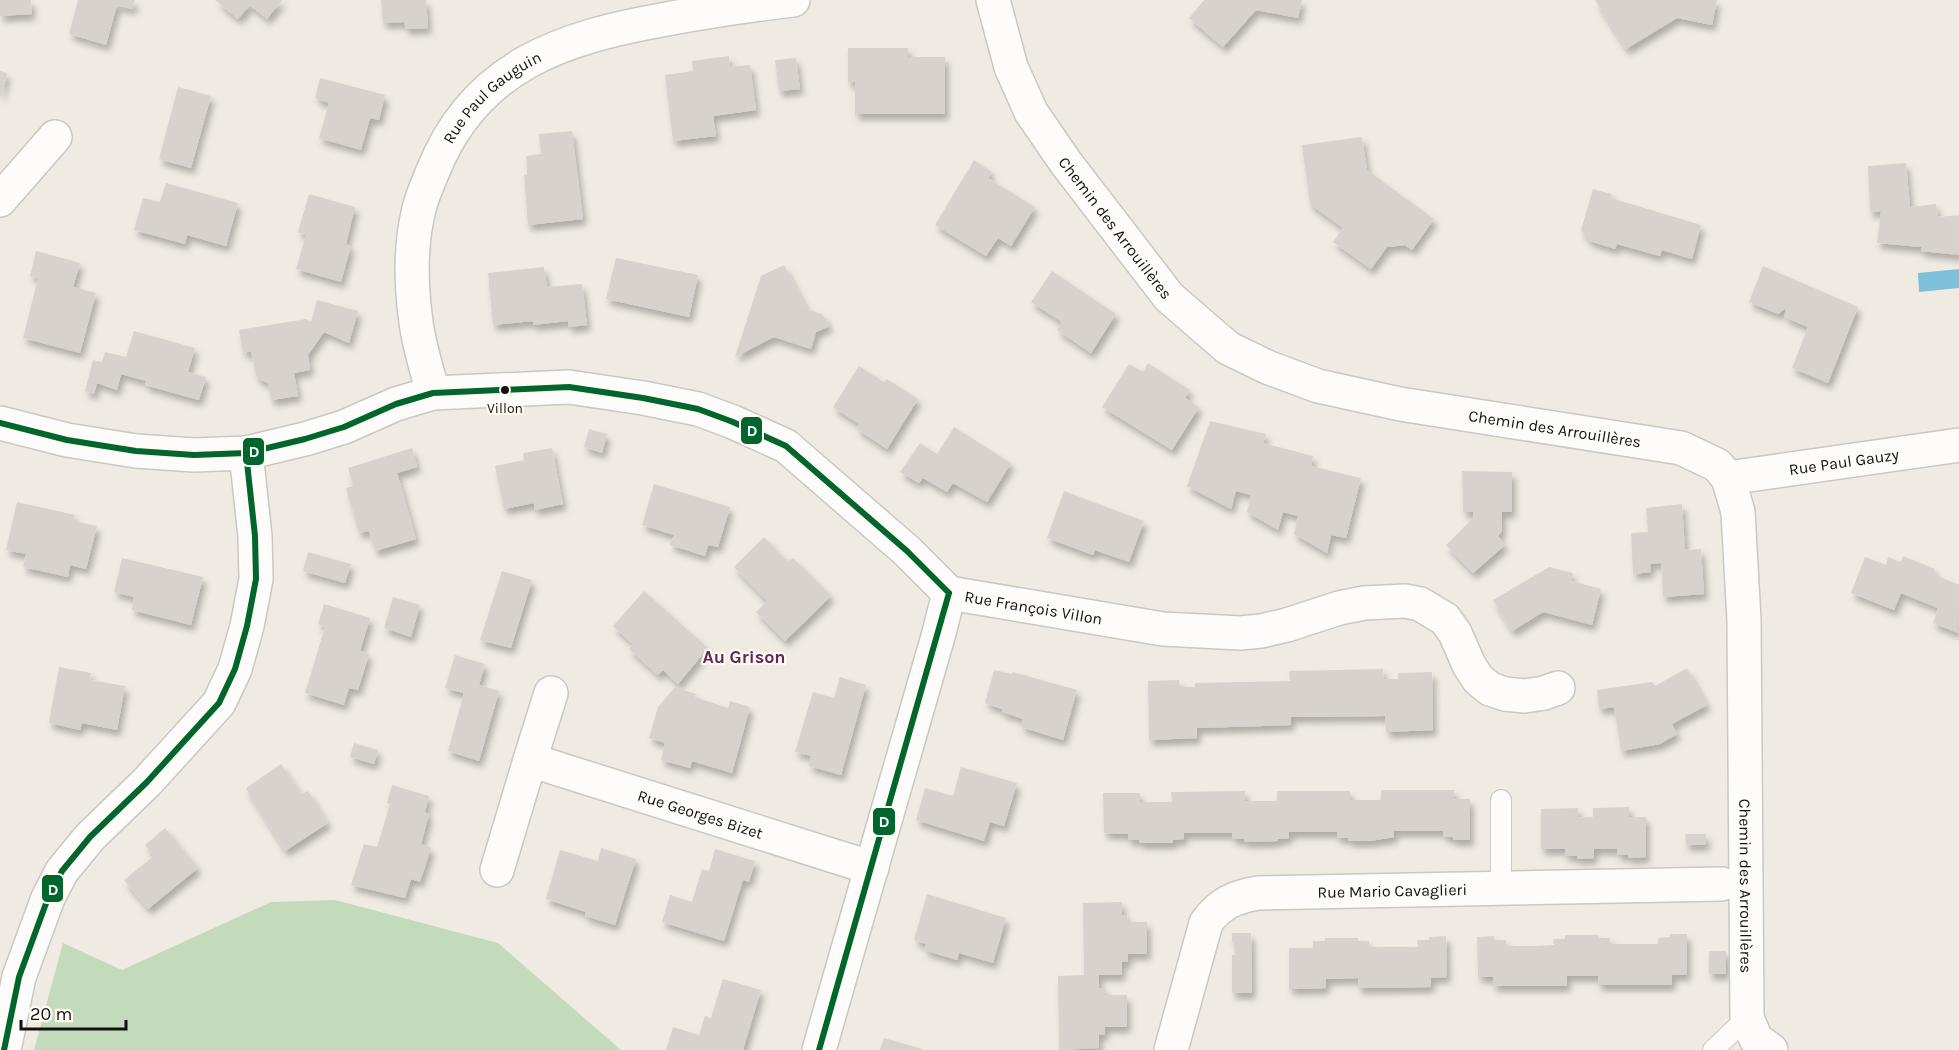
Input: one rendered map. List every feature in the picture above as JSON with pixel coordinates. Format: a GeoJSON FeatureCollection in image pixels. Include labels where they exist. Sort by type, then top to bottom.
{"type":"FeatureCollection","features":[{"type":"Feature","properties":{"kind":"street","name":"Rue Paul Gauguin"},"geometry":{"type":"LineString","coordinates":[[433,393],[416,324],[413,280],[414,239],[419,209],[437,161],[446,140],[466,112],[508,73],[527,61],[569,42],[618,28],[734,7],[793,0]]}},
{"type":"Feature","properties":{"kind":"street","name":"Chemin des Arrouillères"},"geometry":{"type":"LineString","coordinates":[[993,0],[1011,67],[1031,112],[1066,163],[1169,297],[1195,322],[1228,348],[1267,367],[1318,386],[1400,404],[1681,448],[1717,465],[1728,478],[1738,512],[1744,620],[1747,1018],[1756,1039],[1771,1050]]}},
{"type":"Feature","properties":{"kind":"street"},"geometry":{"type":"LineString","coordinates":[[0,200],[55,137]]}},
{"type":"Feature","properties":{"kind":"street","name":"Rue François Villon"},"geometry":{"type":"LineString","coordinates":[[0,423],[67,440],[136,451],[194,455],[246,453],[344,427],[396,404],[433,393],[569,387],[653,400],[698,409],[786,446],[907,551],[949,593],[1163,628],[1240,633],[1287,625],[1365,603],[1405,600],[1420,604],[1444,619],[1455,633],[1469,664],[1479,679],[1490,689],[1505,694],[1525,696],[1558,688]]}},
{"type":"Feature","properties":{"kind":"street","name":"Rue Paul Gauzy"},"geometry":{"type":"LineString","coordinates":[[1728,478],[1959,446]]}},
{"type":"Feature","properties":{"kind":"street"},"geometry":{"type":"LineString","coordinates":[[4,1050],[19,977],[48,898],[62,871],[90,837],[147,782],[219,703],[235,669],[247,626],[256,579],[255,536],[246,453]]}},
{"type":"Feature","properties":{"kind":"street"},"geometry":{"type":"LineString","coordinates":[[819,1050],[949,593]]}},
{"type":"Feature","properties":{"kind":"street"},"geometry":{"type":"LineString","coordinates":[[497,870],[551,693]]}},
{"type":"Feature","properties":{"kind":"street","name":"Rue Georges Bizet"},"geometry":{"type":"LineString","coordinates":[[530,760],[872,868]]}},
{"type":"Feature","properties":{"kind":"street","name":"Rue Mario Cavaglieri"},"geometry":{"type":"LineString","coordinates":[[1171,1050],[1206,923],[1226,901],[1241,896],[1258,893],[1722,884]]}},
{"type":"Feature","properties":{"kind":"lane"},"geometry":{"type":"LineString","coordinates":[[1501,888],[1502,800]]}},
{"type":"Feature","properties":{"kind":"lane"},"geometry":{"type":"LineString","coordinates":[[1713,1050],[1747,1018]]}},
{"type":"Feature","properties":{"kind":"green space"},"geometry":{"type":"Polygon","coordinates":[[[335,900],[498,943],[621,1050],[34,1050],[63,943],[122,970],[271,902],[335,900]]]}},
{"type":"Feature","properties":{"kind":"water"},"geometry":{"type":"Polygon","coordinates":[[[1959,269],[1959,288],[1919,292],[1918,273],[1959,269]]]}},
{"type":"Feature","properties":{"kind":"building"},"geometry":{"type":"Polygon","coordinates":[[[0,0],[31,0],[32,14],[0,16],[0,0]]]}},
{"type":"Feature","properties":{"kind":"building"},"geometry":{"type":"Polygon","coordinates":[[[78,0],[135,0],[132,9],[117,5],[106,45],[69,34],[78,0]]]}},
{"type":"Feature","properties":{"kind":"building"},"geometry":{"type":"Polygon","coordinates":[[[215,0],[282,0],[267,19],[250,5],[238,19],[215,0]]]}},
{"type":"Feature","properties":{"kind":"building"},"geometry":{"type":"Polygon","coordinates":[[[381,0],[426,0],[428,28],[406,29],[404,22],[383,23],[381,0]]]}},
{"type":"Feature","properties":{"kind":"building"},"geometry":{"type":"Polygon","coordinates":[[[1204,0],[1302,0],[1298,18],[1256,10],[1223,47],[1189,18],[1204,0]]]}},
{"type":"Feature","properties":{"kind":"building"},"geometry":{"type":"Polygon","coordinates":[[[1595,0],[1717,0],[1712,25],[1677,18],[1626,49],[1595,0]]]}},
{"type":"Feature","properties":{"kind":"building"},"geometry":{"type":"Polygon","coordinates":[[[848,48],[908,48],[908,57],[945,57],[945,114],[855,114],[855,82],[848,82],[848,48]]]}},
{"type":"Feature","properties":{"kind":"building"},"geometry":{"type":"Polygon","coordinates":[[[729,56],[730,67],[750,65],[756,110],[713,116],[716,136],[673,141],[665,75],[693,71],[692,61],[729,56]]]}},
{"type":"Feature","properties":{"kind":"building"},"geometry":{"type":"Polygon","coordinates":[[[796,58],[800,89],[779,91],[775,60],[796,58]]]}},
{"type":"Feature","properties":{"kind":"building"},"geometry":{"type":"Polygon","coordinates":[[[0,71],[7,73],[1,97],[0,97],[0,71]]]}},
{"type":"Feature","properties":{"kind":"building"},"geometry":{"type":"Polygon","coordinates":[[[320,78],[385,95],[379,120],[370,118],[361,150],[319,138],[329,103],[315,98],[320,78]]]}},
{"type":"Feature","properties":{"kind":"building"},"geometry":{"type":"Polygon","coordinates":[[[178,87],[211,96],[191,168],[159,159],[178,87]]]}},
{"type":"Feature","properties":{"kind":"building"},"geometry":{"type":"Polygon","coordinates":[[[572,131],[583,219],[528,225],[524,175],[527,174],[526,156],[541,154],[539,134],[572,131]]]}},
{"type":"Feature","properties":{"kind":"building"},"geometry":{"type":"Polygon","coordinates":[[[1362,137],[1367,170],[1434,219],[1412,250],[1405,245],[1387,247],[1371,269],[1333,242],[1343,228],[1310,204],[1302,145],[1362,137]]]}},
{"type":"Feature","properties":{"kind":"building"},"geometry":{"type":"Polygon","coordinates":[[[974,160],[992,172],[988,178],[1035,207],[1011,246],[998,238],[986,256],[935,225],[974,160]]]}},
{"type":"Feature","properties":{"kind":"building"},"geometry":{"type":"Polygon","coordinates":[[[1906,163],[1910,207],[1936,204],[1938,217],[1959,215],[1959,255],[1921,251],[1921,247],[1877,243],[1881,211],[1870,212],[1868,166],[1906,163]]]}},
{"type":"Feature","properties":{"kind":"building"},"geometry":{"type":"Polygon","coordinates":[[[166,183],[238,203],[226,246],[187,235],[185,244],[134,230],[143,198],[160,202],[166,183]]]}},
{"type":"Feature","properties":{"kind":"building"},"geometry":{"type":"Polygon","coordinates":[[[1593,189],[1612,194],[1611,198],[1701,225],[1692,259],[1662,250],[1660,256],[1617,244],[1615,249],[1590,241],[1581,230],[1593,189]]]}},
{"type":"Feature","properties":{"kind":"building"},"geometry":{"type":"Polygon","coordinates":[[[309,194],[355,207],[346,244],[351,246],[341,282],[296,269],[306,235],[298,232],[309,194]]]}},
{"type":"Feature","properties":{"kind":"building"},"geometry":{"type":"Polygon","coordinates":[[[36,251],[80,263],[73,287],[96,293],[80,353],[23,338],[38,278],[30,276],[36,251]]]}},
{"type":"Feature","properties":{"kind":"building"},"geometry":{"type":"Polygon","coordinates":[[[616,258],[698,275],[689,317],[606,299],[616,258]]]}},
{"type":"Feature","properties":{"kind":"building"},"geometry":{"type":"Polygon","coordinates":[[[784,265],[807,309],[822,314],[830,326],[816,332],[811,349],[774,337],[735,357],[761,276],[784,265]]]}},
{"type":"Feature","properties":{"kind":"building"},"geometry":{"type":"Polygon","coordinates":[[[1763,266],[1858,307],[1828,383],[1792,368],[1808,327],[1784,317],[1786,308],[1778,314],[1749,302],[1763,266]]]}},
{"type":"Feature","properties":{"kind":"building"},"geometry":{"type":"Polygon","coordinates":[[[544,267],[547,287],[582,284],[587,325],[569,327],[568,321],[533,325],[533,321],[493,325],[488,273],[544,267]]]}},
{"type":"Feature","properties":{"kind":"building"},"geometry":{"type":"Polygon","coordinates":[[[1052,271],[1116,314],[1091,353],[1057,330],[1062,322],[1031,302],[1052,271]]]}},
{"type":"Feature","properties":{"kind":"building"},"geometry":{"type":"Polygon","coordinates":[[[317,300],[358,311],[349,343],[324,332],[308,355],[310,370],[294,373],[298,396],[271,400],[268,383],[257,378],[251,351],[243,353],[239,330],[306,319],[311,322],[317,300]]]}},
{"type":"Feature","properties":{"kind":"building"},"geometry":{"type":"Polygon","coordinates":[[[134,331],[195,348],[188,372],[206,377],[199,400],[145,385],[146,381],[121,374],[117,390],[97,383],[94,394],[85,391],[93,360],[102,362],[105,352],[126,357],[134,331]]]}},
{"type":"Feature","properties":{"kind":"building"},"geometry":{"type":"Polygon","coordinates":[[[1148,363],[1190,390],[1185,398],[1199,407],[1172,450],[1102,407],[1129,364],[1143,372],[1148,363]]]}},
{"type":"Feature","properties":{"kind":"building"},"geometry":{"type":"Polygon","coordinates":[[[859,366],[884,382],[887,379],[918,399],[887,449],[857,429],[859,424],[833,407],[859,366]]]}},
{"type":"Feature","properties":{"kind":"building"},"geometry":{"type":"Polygon","coordinates":[[[1210,421],[1266,434],[1263,443],[1313,456],[1311,466],[1361,478],[1346,538],[1331,535],[1327,553],[1294,534],[1298,516],[1283,512],[1278,530],[1247,512],[1251,495],[1236,491],[1231,509],[1187,486],[1210,421]]]}},
{"type":"Feature","properties":{"kind":"building"},"geometry":{"type":"Polygon","coordinates":[[[954,427],[1011,463],[987,502],[953,483],[947,492],[923,478],[919,483],[900,472],[920,443],[937,454],[954,427]]]}},
{"type":"Feature","properties":{"kind":"building"},"geometry":{"type":"Polygon","coordinates":[[[589,429],[607,434],[602,453],[584,447],[589,429]]]}},
{"type":"Feature","properties":{"kind":"building"},"geometry":{"type":"Polygon","coordinates":[[[412,448],[417,467],[397,473],[416,539],[375,551],[369,531],[359,533],[346,488],[353,486],[348,468],[412,448]]]}},
{"type":"Feature","properties":{"kind":"building"},"geometry":{"type":"Polygon","coordinates":[[[552,448],[563,504],[535,510],[534,503],[504,509],[495,466],[524,460],[523,453],[552,448]]]}},
{"type":"Feature","properties":{"kind":"building"},"geometry":{"type":"Polygon","coordinates":[[[1462,471],[1512,472],[1512,512],[1502,512],[1502,531],[1498,536],[1505,545],[1473,573],[1446,545],[1473,518],[1473,512],[1463,512],[1462,471]]]}},
{"type":"Feature","properties":{"kind":"building"},"geometry":{"type":"Polygon","coordinates":[[[654,484],[730,507],[718,547],[708,545],[705,556],[670,545],[674,535],[642,525],[654,484]]]}},
{"type":"Feature","properties":{"kind":"building"},"geometry":{"type":"Polygon","coordinates":[[[1064,491],[1144,521],[1129,562],[1095,550],[1093,555],[1047,538],[1064,491]]]}},
{"type":"Feature","properties":{"kind":"building"},"geometry":{"type":"Polygon","coordinates":[[[17,502],[75,515],[73,521],[97,526],[86,569],[70,565],[68,577],[23,567],[26,554],[6,550],[17,502]]]}},
{"type":"Feature","properties":{"kind":"building"},"geometry":{"type":"Polygon","coordinates":[[[1682,504],[1685,550],[1701,549],[1704,594],[1663,597],[1661,563],[1650,564],[1651,572],[1633,574],[1631,533],[1648,532],[1646,508],[1682,504]]]}},
{"type":"Feature","properties":{"kind":"building"},"geometry":{"type":"Polygon","coordinates":[[[764,537],[788,562],[793,558],[831,596],[785,641],[756,612],[767,601],[734,567],[764,537]]]}},
{"type":"Feature","properties":{"kind":"building"},"geometry":{"type":"Polygon","coordinates":[[[308,552],[351,564],[345,583],[303,571],[308,552]]]}},
{"type":"Feature","properties":{"kind":"building"},"geometry":{"type":"Polygon","coordinates":[[[1903,556],[1935,569],[1933,574],[1959,585],[1958,633],[1933,623],[1938,608],[1901,593],[1894,610],[1851,593],[1865,557],[1886,565],[1888,557],[1901,562],[1903,556]]]}},
{"type":"Feature","properties":{"kind":"building"},"geometry":{"type":"Polygon","coordinates":[[[122,558],[203,577],[191,625],[132,610],[134,597],[114,592],[122,558]]]}},
{"type":"Feature","properties":{"kind":"building"},"geometry":{"type":"Polygon","coordinates":[[[1549,567],[1573,573],[1571,581],[1601,589],[1592,625],[1543,612],[1512,631],[1493,600],[1549,567]]]}},
{"type":"Feature","properties":{"kind":"building"},"geometry":{"type":"Polygon","coordinates":[[[502,571],[532,580],[511,648],[480,640],[502,571]]]}},
{"type":"Feature","properties":{"kind":"building"},"geometry":{"type":"Polygon","coordinates":[[[644,591],[708,648],[678,684],[663,670],[658,675],[629,649],[633,644],[613,626],[644,591]]]}},
{"type":"Feature","properties":{"kind":"building"},"geometry":{"type":"Polygon","coordinates":[[[393,597],[420,605],[411,637],[384,628],[393,597]]]}},
{"type":"Feature","properties":{"kind":"building"},"geometry":{"type":"Polygon","coordinates":[[[324,604],[370,618],[360,651],[369,654],[358,690],[349,688],[344,705],[305,693],[325,627],[318,624],[324,604]]]}},
{"type":"Feature","properties":{"kind":"building"},"geometry":{"type":"Polygon","coordinates":[[[455,655],[485,664],[479,685],[499,691],[479,761],[448,751],[464,693],[445,688],[455,655]]]}},
{"type":"Feature","properties":{"kind":"building"},"geometry":{"type":"Polygon","coordinates":[[[59,667],[91,673],[90,680],[125,686],[117,730],[82,723],[80,730],[49,723],[59,667]]]}},
{"type":"Feature","properties":{"kind":"building"},"geometry":{"type":"Polygon","coordinates":[[[1687,668],[1707,705],[1672,724],[1677,734],[1660,744],[1621,751],[1614,707],[1599,709],[1597,690],[1652,682],[1655,686],[1687,668]]]}},
{"type":"Feature","properties":{"kind":"building"},"geometry":{"type":"Polygon","coordinates":[[[1383,669],[1384,679],[1398,679],[1398,673],[1432,672],[1433,730],[1386,732],[1385,716],[1291,717],[1291,725],[1197,728],[1197,738],[1149,740],[1148,681],[1179,680],[1180,687],[1195,687],[1195,683],[1290,681],[1289,671],[1383,669]]]}},
{"type":"Feature","properties":{"kind":"building"},"geometry":{"type":"Polygon","coordinates":[[[994,670],[1012,674],[1013,672],[1077,690],[1063,740],[1021,727],[1023,719],[985,703],[994,670]]]}},
{"type":"Feature","properties":{"kind":"building"},"geometry":{"type":"Polygon","coordinates":[[[840,677],[866,685],[841,775],[809,766],[811,756],[795,752],[813,692],[834,698],[840,677]]]}},
{"type":"Feature","properties":{"kind":"building"},"geometry":{"type":"Polygon","coordinates":[[[675,687],[696,694],[695,697],[728,708],[730,701],[750,707],[732,773],[692,761],[690,768],[661,760],[665,743],[649,738],[658,707],[675,687]]]}},
{"type":"Feature","properties":{"kind":"building"},"geometry":{"type":"Polygon","coordinates":[[[354,743],[378,750],[374,764],[350,757],[354,743]]]}},
{"type":"Feature","properties":{"kind":"building"},"geometry":{"type":"Polygon","coordinates":[[[281,764],[301,794],[308,791],[328,823],[285,851],[246,788],[281,764]]]}},
{"type":"Feature","properties":{"kind":"building"},"geometry":{"type":"Polygon","coordinates":[[[961,767],[1017,783],[1004,826],[990,822],[984,841],[916,820],[925,788],[953,796],[961,767]]]}},
{"type":"Feature","properties":{"kind":"building"},"geometry":{"type":"Polygon","coordinates":[[[392,785],[429,796],[425,812],[429,814],[421,844],[431,848],[420,882],[411,879],[405,898],[351,885],[364,844],[377,847],[390,804],[387,803],[392,785]]]}},
{"type":"Feature","properties":{"kind":"building"},"geometry":{"type":"Polygon","coordinates":[[[1381,790],[1454,790],[1454,799],[1470,799],[1470,840],[1453,840],[1453,837],[1444,837],[1443,831],[1394,831],[1394,837],[1370,841],[1349,841],[1348,838],[1337,838],[1337,832],[1289,832],[1289,838],[1277,841],[1244,842],[1244,839],[1232,839],[1232,833],[1184,833],[1184,839],[1173,840],[1173,843],[1139,843],[1139,840],[1128,840],[1128,834],[1104,833],[1103,793],[1140,793],[1140,802],[1172,802],[1171,792],[1245,791],[1245,801],[1277,801],[1277,791],[1350,791],[1350,800],[1381,800],[1381,790]]]}},
{"type":"Feature","properties":{"kind":"building"},"geometry":{"type":"Polygon","coordinates":[[[1629,807],[1629,817],[1646,817],[1646,857],[1628,858],[1628,855],[1617,855],[1617,849],[1594,849],[1594,858],[1577,859],[1577,856],[1565,856],[1565,849],[1541,849],[1541,809],[1578,808],[1578,818],[1593,817],[1593,808],[1629,807]]]}},
{"type":"Feature","properties":{"kind":"building"},"geometry":{"type":"Polygon","coordinates":[[[165,828],[198,868],[148,909],[124,880],[154,856],[145,845],[165,828]]]}},
{"type":"Feature","properties":{"kind":"building"},"geometry":{"type":"Polygon","coordinates":[[[1685,834],[1706,834],[1706,845],[1686,845],[1685,834]]]}},
{"type":"Feature","properties":{"kind":"building"},"geometry":{"type":"Polygon","coordinates":[[[601,848],[636,859],[615,925],[585,916],[586,912],[546,899],[560,850],[598,861],[601,848]]]}},
{"type":"Feature","properties":{"kind":"building"},"geometry":{"type":"Polygon","coordinates":[[[715,849],[755,861],[749,882],[743,880],[724,941],[662,922],[670,895],[692,902],[702,869],[709,871],[715,849]]]}},
{"type":"Feature","properties":{"kind":"building"},"geometry":{"type":"Polygon","coordinates":[[[927,894],[1006,918],[993,963],[959,953],[957,960],[924,950],[926,944],[914,940],[927,894]]]}},
{"type":"Feature","properties":{"kind":"building"},"geometry":{"type":"Polygon","coordinates":[[[1122,902],[1122,915],[1127,915],[1128,922],[1147,922],[1147,954],[1128,954],[1128,962],[1122,962],[1122,975],[1099,975],[1099,988],[1105,988],[1105,995],[1127,995],[1127,1027],[1105,1027],[1105,1035],[1099,1034],[1099,1048],[1059,1050],[1058,976],[1084,975],[1083,903],[1122,902]]]}},
{"type":"Feature","properties":{"kind":"building"},"geometry":{"type":"Polygon","coordinates":[[[1232,933],[1251,933],[1252,993],[1232,993],[1232,955],[1235,955],[1235,941],[1232,942],[1232,933]]]}},
{"type":"Feature","properties":{"kind":"building"},"geometry":{"type":"Polygon","coordinates":[[[1670,934],[1687,934],[1687,975],[1672,975],[1672,985],[1598,985],[1598,976],[1567,976],[1567,986],[1493,986],[1493,977],[1478,977],[1477,937],[1494,936],[1494,940],[1506,940],[1506,946],[1535,946],[1554,945],[1553,939],[1565,939],[1565,935],[1599,935],[1599,938],[1610,938],[1610,944],[1658,944],[1658,938],[1670,937],[1670,934]]]}},
{"type":"Feature","properties":{"kind":"building"},"geometry":{"type":"Polygon","coordinates":[[[1446,936],[1447,977],[1431,978],[1431,987],[1358,988],[1358,978],[1326,979],[1326,988],[1289,989],[1289,948],[1313,948],[1313,941],[1325,941],[1325,938],[1358,938],[1358,941],[1369,941],[1369,947],[1418,947],[1417,940],[1446,936]]]}},
{"type":"Feature","properties":{"kind":"building"},"geometry":{"type":"Polygon","coordinates":[[[1709,951],[1726,951],[1726,974],[1709,974],[1709,951]]]}},
{"type":"Feature","properties":{"kind":"building"},"geometry":{"type":"Polygon","coordinates":[[[723,979],[761,990],[743,1050],[666,1050],[673,1027],[699,1035],[705,1016],[711,1018],[723,979]]]}},
{"type":"Feature","properties":{"kind":"building"},"geometry":{"type":"Polygon","coordinates":[[[884,1038],[922,1049],[922,1050],[880,1050],[884,1038]]]}},
{"type":"Feature","properties":{"kind":"transit line","name":"D"},"geometry":{"type":"LineString","coordinates":[[0,423],[67,440],[136,451],[194,455],[246,453],[344,427],[396,404],[433,393],[569,387],[643,398],[698,409],[786,446],[907,551],[949,593]]}},
{"type":"Feature","properties":{"kind":"transit line","name":"D"},"geometry":{"type":"LineString","coordinates":[[4,1050],[19,977],[48,898],[62,871],[90,837],[147,782],[219,703],[235,669],[247,626],[256,579],[255,536],[246,453]]}},
{"type":"Feature","properties":{"kind":"transit line","name":"D"},"geometry":{"type":"LineString","coordinates":[[819,1050],[949,593]]}},
{"type":"Feature","properties":{"kind":"place","name":"Villon"},"geometry":{"type":"Point","coordinates":[505,390]}},
{"type":"Feature","properties":{"kind":"district","name":"Au Grison"},"geometry":{"type":"Point","coordinates":[744,657]}}]}
